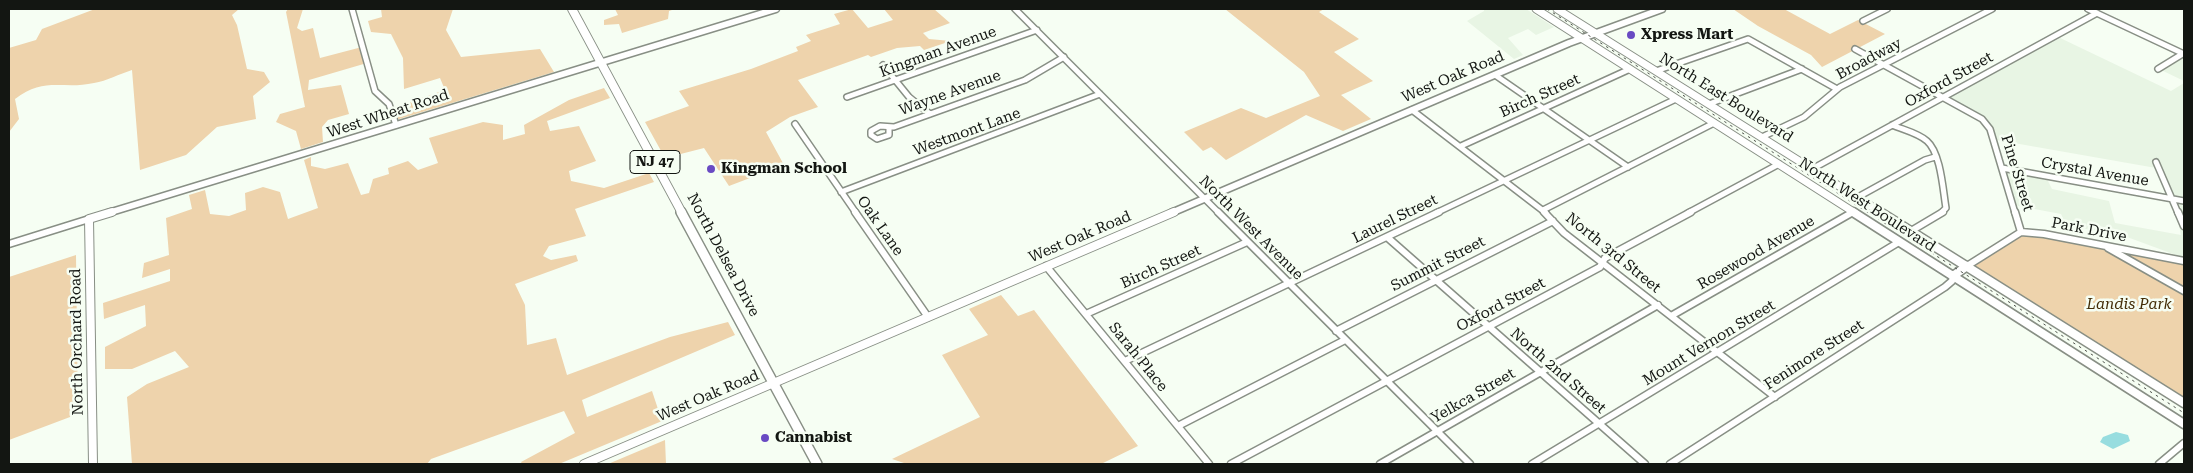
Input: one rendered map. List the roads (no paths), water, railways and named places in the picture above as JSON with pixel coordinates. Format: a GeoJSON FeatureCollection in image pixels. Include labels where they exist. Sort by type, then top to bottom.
{"type":"FeatureCollection","features":[{"type":"Feature","properties":{"kind":"main road","name":"North Delsea Drive"},"geometry":{"type":"LineString","coordinates":[[572,9],[817,464]]}},
{"type":"Feature","properties":{"kind":"main road","name":"North West Boulevard"},"geometry":{"type":"LineString","coordinates":[[1536,9],[1588,35],[1630,69],[2184,424]]}},
{"type":"Feature","properties":{"kind":"main road","name":"North East Boulevard"},"geometry":{"type":"LineString","coordinates":[[1557,9],[1588,35],[1656,71],[2184,403]]}},
{"type":"Feature","properties":{"kind":"main road","name":"Fenimore Street"},"geometry":{"type":"LineString","coordinates":[[1953,276],[1967,266]]}},
{"type":"Feature","properties":{"kind":"street"},"geometry":{"type":"LineString","coordinates":[[352,9],[375,92],[389,104],[396,125]]}},
{"type":"Feature","properties":{"kind":"street","name":"West Wheat Road"},"geometry":{"type":"LineString","coordinates":[[9,244],[545,78],[602,63],[776,9]]}},
{"type":"Feature","properties":{"kind":"street","name":"North West Avenue"},"geometry":{"type":"LineString","coordinates":[[1014,9],[1470,464]]}},
{"type":"Feature","properties":{"kind":"street","name":"West Oak Road"},"geometry":{"type":"LineString","coordinates":[[584,464],[1588,35],[1662,9]]}},
{"type":"Feature","properties":{"kind":"street"},"geometry":{"type":"LineString","coordinates":[[1862,21],[1887,9]]}},
{"type":"Feature","properties":{"kind":"street","name":"Broadway"},"geometry":{"type":"LineString","coordinates":[[1762,138],[1804,116],[1837,89],[1992,9]]}},
{"type":"Feature","properties":{"kind":"street"},"geometry":{"type":"LineString","coordinates":[[2088,9],[2184,53]]}},
{"type":"Feature","properties":{"kind":"street","name":"Oxford Street"},"geometry":{"type":"LineString","coordinates":[[1812,169],[2097,13]]}},
{"type":"Feature","properties":{"kind":"street","name":"Kingman Avenue"},"geometry":{"type":"LineString","coordinates":[[847,97],[1037,30]]}},
{"type":"Feature","properties":{"kind":"street"},"geometry":{"type":"LineString","coordinates":[[1656,71],[1745,39],[1837,89]]}},
{"type":"Feature","properties":{"kind":"street","name":"Pine Street"},"geometry":{"type":"LineString","coordinates":[[1855,49],[1985,122],[1990,129],[2021,232]]}},
{"type":"Feature","properties":{"kind":"street"},"geometry":{"type":"LineString","coordinates":[[2158,69],[2184,53]]}},
{"type":"Feature","properties":{"kind":"street","name":"Wayne Avenue"},"geometry":{"type":"LineString","coordinates":[[889,128],[889,135],[883,139],[874,138],[871,135],[871,131],[876,127],[894,127],[1026,80],[1064,57]]}},
{"type":"Feature","properties":{"kind":"street"},"geometry":{"type":"LineString","coordinates":[[883,66],[912,101],[930,114]]}},
{"type":"Feature","properties":{"kind":"street","name":"Birch Street"},"geometry":{"type":"LineString","coordinates":[[1461,146],[1630,69]]}},
{"type":"Feature","properties":{"kind":"street"},"geometry":{"type":"LineString","coordinates":[[1709,104],[1802,69]]}},
{"type":"Feature","properties":{"kind":"street"},"geometry":{"type":"LineString","coordinates":[[1495,75],[1628,167]]}},
{"type":"Feature","properties":{"kind":"street","name":"Westmont Lane"},"geometry":{"type":"LineString","coordinates":[[841,192],[1100,94]]}},
{"type":"Feature","properties":{"kind":"street","name":"Laurel Street"},"geometry":{"type":"LineString","coordinates":[[1125,360],[1676,99]]}},
{"type":"Feature","properties":{"kind":"street","name":"North 3rd Street"},"geometry":{"type":"LineString","coordinates":[[1412,110],[1505,180],[1543,210],[1553,221],[1603,263],[1775,396]]}},
{"type":"Feature","properties":{"kind":"street"},"geometry":{"type":"LineString","coordinates":[[1543,210],[1714,123]]}},
{"type":"Feature","properties":{"kind":"street","name":"Oak Lane"},"geometry":{"type":"LineString","coordinates":[[795,124],[928,317]]}},
{"type":"Feature","properties":{"kind":"street"},"geometry":{"type":"LineString","coordinates":[[1892,125],[1926,141],[1932,147],[1946,208],[1911,231]]}},
{"type":"Feature","properties":{"kind":"street"},"geometry":{"type":"LineString","coordinates":[[1858,198],[1925,160],[1935,157]]}},
{"type":"Feature","properties":{"kind":"street"},"geometry":{"type":"LineString","coordinates":[[2156,162],[2184,226]]}},
{"type":"Feature","properties":{"kind":"street","name":"Oxford Street"},"geometry":{"type":"LineString","coordinates":[[1231,464],[1600,267],[1605,258],[1611,254],[1779,164]]}},
{"type":"Feature","properties":{"kind":"street","name":"Crystal Avenue"},"geometry":{"type":"LineString","coordinates":[[2002,168],[2184,201]]}},
{"type":"Feature","properties":{"kind":"street","name":"Rosewood Avenue"},"geometry":{"type":"LineString","coordinates":[[1672,316],[1853,212]]}},
{"type":"Feature","properties":{"kind":"street","name":"North Orchard Road"},"geometry":{"type":"LineString","coordinates":[[88,219],[93,464]]}},
{"type":"Feature","properties":{"kind":"street","name":"Summit Street"},"geometry":{"type":"LineString","coordinates":[[1336,331],[1553,221]]}},
{"type":"Feature","properties":{"kind":"street"},"geometry":{"type":"LineString","coordinates":[[1967,266],[2021,232]]}},
{"type":"Feature","properties":{"kind":"street","name":"Park Drive"},"geometry":{"type":"LineString","coordinates":[[2021,232],[2044,234],[2184,261]]}},
{"type":"Feature","properties":{"kind":"street","name":"North 2nd Street"},"geometry":{"type":"LineString","coordinates":[[1387,237],[1644,464]]}},
{"type":"Feature","properties":{"kind":"street","name":"Birch Street"},"geometry":{"type":"LineString","coordinates":[[1086,314],[1246,242]]}},
{"type":"Feature","properties":{"kind":"street","name":"Mount Vernon Street"},"geometry":{"type":"LineString","coordinates":[[1532,464],[1900,242]]}},
{"type":"Feature","properties":{"kind":"street"},"geometry":{"type":"LineString","coordinates":[[2104,246],[2184,291]]}},
{"type":"Feature","properties":{"kind":"street","name":"Sarah Place"},"geometry":{"type":"LineString","coordinates":[[1046,266],[1209,464]]}},
{"type":"Feature","properties":{"kind":"street","name":"Fenimore Street"},"geometry":{"type":"LineString","coordinates":[[1670,464],[1945,287],[1952,281],[1953,276]]}},
{"type":"Feature","properties":{"kind":"street","name":"Yelkca Street"},"geometry":{"type":"LineString","coordinates":[[1380,464],[1658,306]]}},
{"type":"Feature","properties":{"kind":"street"},"geometry":{"type":"LineString","coordinates":[[1178,426],[1345,340]]}},
{"type":"Feature","properties":{"kind":"street"},"geometry":{"type":"LineString","coordinates":[[2159,464],[2184,443]]}},
{"type":"Feature","properties":{"kind":"water"},"geometry":{"type":"Polygon","coordinates":[[[2116,432],[2128,435],[2130,441],[2113,449],[2100,442],[2103,437],[2116,432]]]}},
{"type":"Feature","properties":{"kind":"railway"},"geometry":{"type":"LineString","coordinates":[[1547,9],[2184,413]]}},
{"type":"Feature","properties":{"kind":"place","name":"Xpress Mart"},"geometry":{"type":"Point","coordinates":[1631,35]}},
{"type":"Feature","properties":{"kind":"place","name":"Kingman School"},"geometry":{"type":"Point","coordinates":[711,169]}},
{"type":"Feature","properties":{"kind":"place","name":"Cannabist"},"geometry":{"type":"Point","coordinates":[765,438]}},
{"type":"Feature","properties":{"kind":"park label","name":"Landis Park"},"geometry":{"type":"Point","coordinates":[2129,305]}}]}
